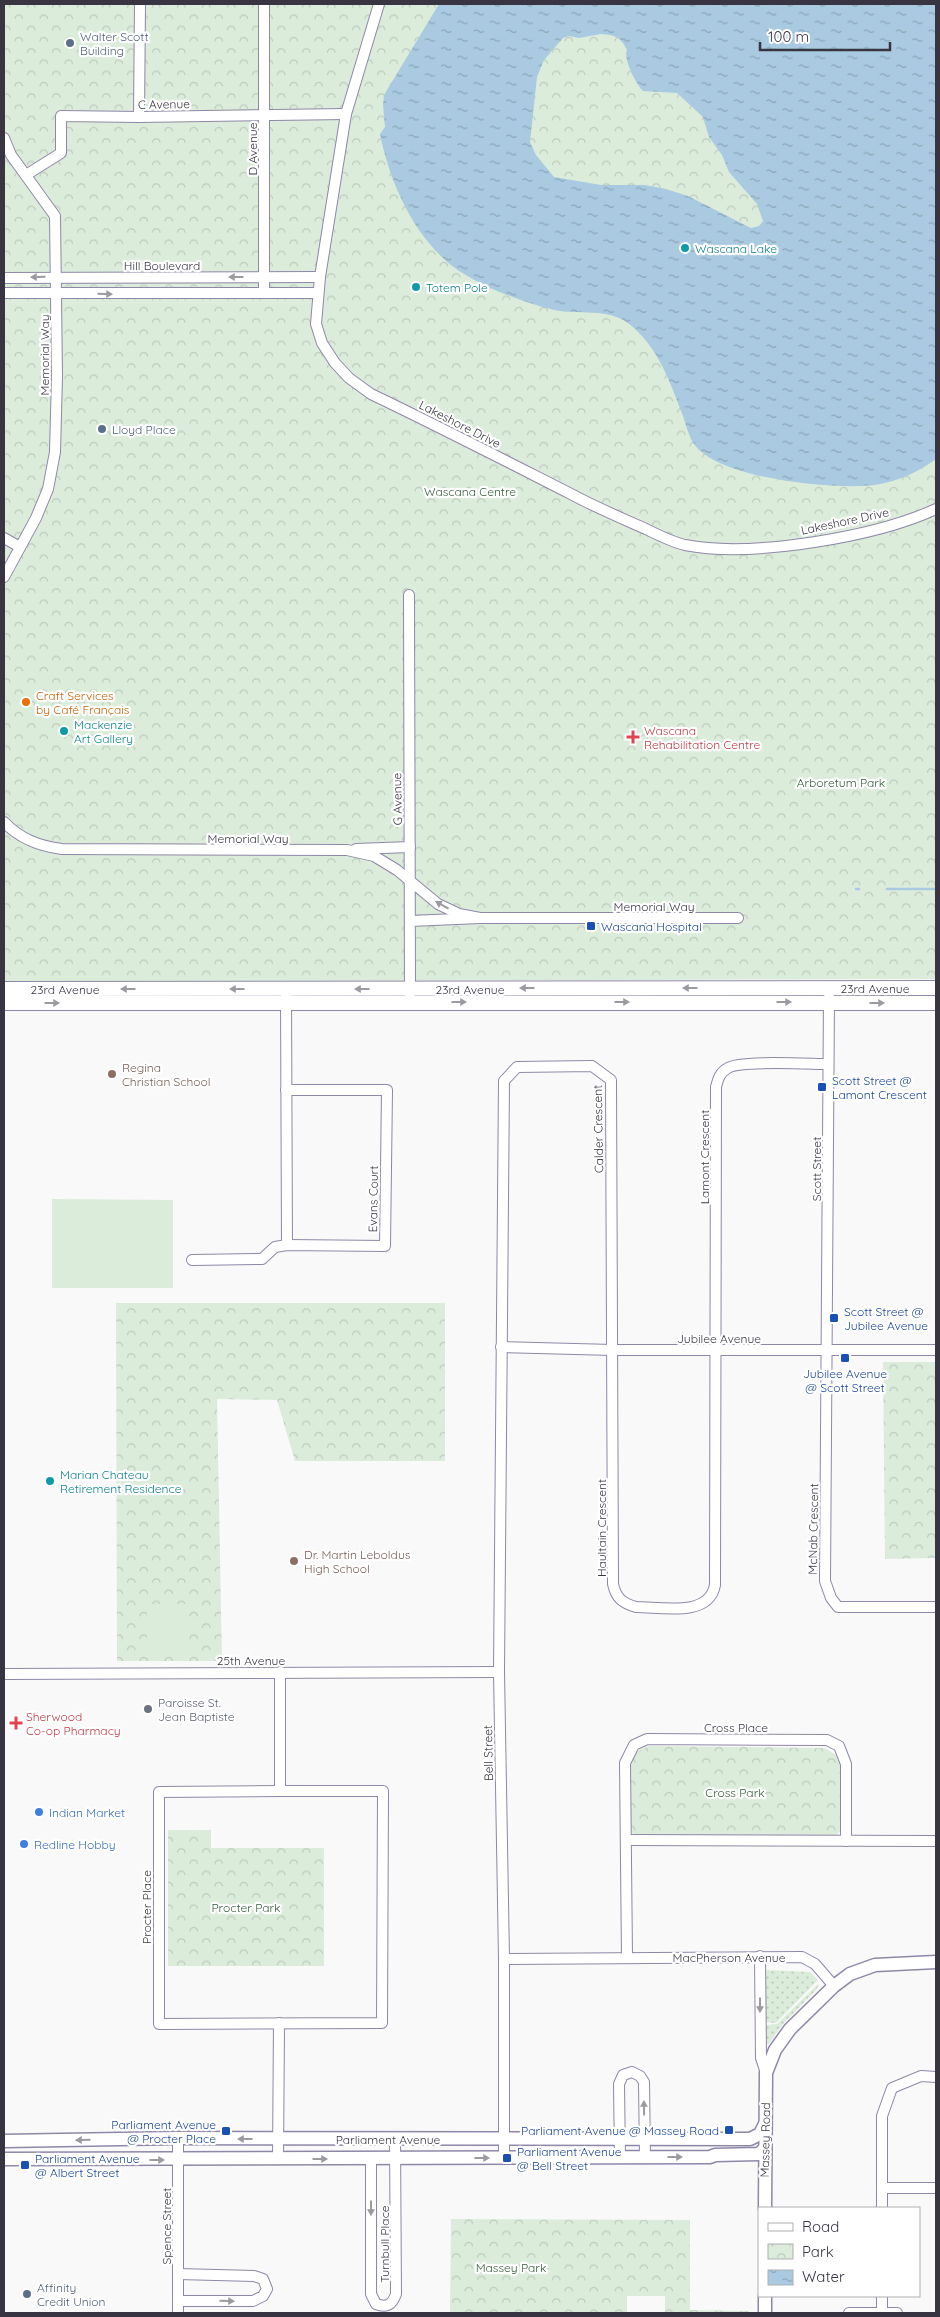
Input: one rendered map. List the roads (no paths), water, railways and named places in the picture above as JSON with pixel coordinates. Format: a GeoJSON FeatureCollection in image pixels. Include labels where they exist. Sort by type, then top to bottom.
{"type":"FeatureCollection","features":[{"type":"Feature","properties":{"kind":"main road","name":"23rd Avenue"},"geometry":{"type":"LineString","coordinates":[[4,989],[286,996],[410,996],[829,995],[936,988]]}},
{"type":"Feature","properties":{"kind":"main road","name":"23rd Avenue"},"geometry":{"type":"LineString","coordinates":[[829,995],[936,1003]]}},
{"type":"Feature","properties":{"kind":"main road","name":"23rd Avenue"},"geometry":{"type":"LineString","coordinates":[[4,1003],[286,996]]}},
{"type":"Feature","properties":{"kind":"street"},"geometry":{"type":"LineString","coordinates":[[139,117],[140,4]]}},
{"type":"Feature","properties":{"kind":"street","name":"D Avenue"},"geometry":{"type":"LineString","coordinates":[[264,4],[264,293]]}},
{"type":"Feature","properties":{"kind":"street","name":"Lakeshore Drive"},"geometry":{"type":"LineString","coordinates":[[379,4],[346,114],[317,293],[316,324],[322,343],[330,356],[349,378],[371,394],[600,509],[682,544],[712,549],[750,549],[802,544],[919,517],[936,509]]}},
{"type":"Feature","properties":{"kind":"street","name":"C Avenue"},"geometry":{"type":"LineString","coordinates":[[26,175],[60,153],[61,116],[139,117],[346,114]]}},
{"type":"Feature","properties":{"kind":"street","name":"Memorial Way"},"geometry":{"type":"LineString","coordinates":[[4,138],[10,154],[55,216],[57,404],[53,470],[43,504],[4,577]]}},
{"type":"Feature","properties":{"kind":"street","name":"Hill Boulevard"},"geometry":{"type":"LineString","coordinates":[[4,278],[320,277]]}},
{"type":"Feature","properties":{"kind":"street"},"geometry":{"type":"LineString","coordinates":[[4,293],[317,293]]}},
{"type":"Feature","properties":{"kind":"street"},"geometry":{"type":"LineString","coordinates":[[4,538],[20,547]]}},
{"type":"Feature","properties":{"kind":"street","name":"G Avenue"},"geometry":{"type":"LineString","coordinates":[[409,595],[410,996]]}},
{"type":"Feature","properties":{"kind":"street","name":"Memorial Way"},"geometry":{"type":"LineString","coordinates":[[4,822],[21,837],[33,843],[62,849],[347,850],[374,856],[410,881],[438,904],[459,914],[480,918]]}},
{"type":"Feature","properties":{"kind":"street"},"geometry":{"type":"LineString","coordinates":[[347,850],[373,847],[410,847]]}},
{"type":"Feature","properties":{"kind":"street","name":"Memorial Way"},"geometry":{"type":"LineString","coordinates":[[410,921],[480,918],[738,918]]}},
{"type":"Feature","properties":{"kind":"street","name":"Scott Street"},"geometry":{"type":"LineString","coordinates":[[828,1351],[829,995]]}},
{"type":"Feature","properties":{"kind":"street"},"geometry":{"type":"LineString","coordinates":[[192,1260],[262,1259],[275,1247],[287,1245],[286,996]]}},
{"type":"Feature","properties":{"kind":"street","name":"Lamont Crescent"},"geometry":{"type":"LineString","coordinates":[[717,1350],[716,1087],[719,1076],[728,1067],[743,1064],[828,1064]]}},
{"type":"Feature","properties":{"kind":"street","name":"Calder Crescent"},"geometry":{"type":"LineString","coordinates":[[501,1347],[504,1081],[517,1067],[592,1066],[611,1080],[613,1350]]}},
{"type":"Feature","properties":{"kind":"street","name":"Evans Court"},"geometry":{"type":"LineString","coordinates":[[286,1090],[387,1090],[385,1246],[287,1245]]}},
{"type":"Feature","properties":{"kind":"street","name":"Jubilee Avenue"},"geometry":{"type":"LineString","coordinates":[[501,1347],[613,1350],[936,1350]]}},
{"type":"Feature","properties":{"kind":"street","name":"Bell Street"},"geometry":{"type":"LineString","coordinates":[[501,1347],[499,1672],[504,1959],[504,2158]]}},
{"type":"Feature","properties":{"kind":"street","name":"Haultain Crescent"},"geometry":{"type":"LineString","coordinates":[[613,1350],[613,1584],[615,1592],[619,1600],[627,1605],[636,1607],[694,1608],[704,1604],[710,1598],[715,1585],[717,1350]]}},
{"type":"Feature","properties":{"kind":"street","name":"McNab Crescent"},"geometry":{"type":"LineString","coordinates":[[828,1351],[825,1581],[831,1598],[838,1607],[936,1607]]}},
{"type":"Feature","properties":{"kind":"street"},"geometry":{"type":"LineString","coordinates":[[280,1672],[280,1791]]}},
{"type":"Feature","properties":{"kind":"street","name":"25th Avenue"},"geometry":{"type":"LineString","coordinates":[[4,1674],[499,1672]]}},
{"type":"Feature","properties":{"kind":"street","name":"Cross Place"},"geometry":{"type":"LineString","coordinates":[[627,1957],[625,1763],[634,1745],[647,1739],[827,1740],[838,1746],[846,1764],[846,1841]]}},
{"type":"Feature","properties":{"kind":"street","name":"Procter Place"},"geometry":{"type":"LineString","coordinates":[[280,1791],[383,1791],[382,2022],[159,2024],[159,1792],[280,1791]]}},
{"type":"Feature","properties":{"kind":"street"},"geometry":{"type":"LineString","coordinates":[[626,1840],[936,1841]]}},
{"type":"Feature","properties":{"kind":"street","name":"Massey Road"},"geometry":{"type":"LineString","coordinates":[[760,1956],[761,2058],[766,2073],[764,2207]]}},
{"type":"Feature","properties":{"kind":"street","name":"MacPherson Avenue"},"geometry":{"type":"LineString","coordinates":[[504,1959],[802,1957],[815,1964],[834,1986]]}},
{"type":"Feature","properties":{"kind":"street"},"geometry":{"type":"LineString","coordinates":[[834,1986],[850,1974],[875,1965],[936,1962]]}},
{"type":"Feature","properties":{"kind":"street","name":"Massey Road"},"geometry":{"type":"LineString","coordinates":[[766,2073],[776,2050],[790,2029],[834,1986]]}},
{"type":"Feature","properties":{"kind":"street"},"geometry":{"type":"LineString","coordinates":[[278,2023],[278,2159]]}},
{"type":"Feature","properties":{"kind":"street"},"geometry":{"type":"LineString","coordinates":[[620,2158],[619,2084],[623,2075],[632,2072],[640,2076],[644,2082],[645,2157]]}},
{"type":"Feature","properties":{"kind":"street"},"geometry":{"type":"LineString","coordinates":[[882,2207],[882,2116],[892,2088],[921,2076],[936,2076]]}},
{"type":"Feature","properties":{"kind":"street"},"geometry":{"type":"LineString","coordinates":[[750,2139],[760,2134],[765,2124]]}},
{"type":"Feature","properties":{"kind":"street","name":"Parliament Avenue"},"geometry":{"type":"LineString","coordinates":[[4,2141],[178,2138],[750,2139]]}},
{"type":"Feature","properties":{"kind":"street","name":"Spence Street"},"geometry":{"type":"LineString","coordinates":[[178,2138],[178,2313]]}},
{"type":"Feature","properties":{"kind":"street","name":"Turnbull Place"},"geometry":{"type":"LineString","coordinates":[[371,2159],[371,2294],[376,2304],[386,2306],[391,2304],[396,2294],[396,2139]]}},
{"type":"Feature","properties":{"kind":"street"},"geometry":{"type":"LineString","coordinates":[[750,2139],[759,2141],[765,2146]]}},
{"type":"Feature","properties":{"kind":"street","name":"Parliament Avenue"},"geometry":{"type":"LineString","coordinates":[[710,2157],[715,2155],[759,2154],[765,2146]]}},
{"type":"Feature","properties":{"kind":"street","name":"Parliament Avenue"},"geometry":{"type":"LineString","coordinates":[[4,2159],[710,2157],[756,2163],[763,2168],[764,2173]]}},
{"type":"Feature","properties":{"kind":"street"},"geometry":{"type":"LineString","coordinates":[[882,2188],[936,2188]]}},
{"type":"Feature","properties":{"kind":"street"},"geometry":{"type":"LineString","coordinates":[[178,2274],[254,2276],[263,2279],[267,2289],[263,2296],[253,2302],[178,2301]]}},
{"type":"Feature","properties":{"kind":"street"},"geometry":{"type":"LineString","coordinates":[[765,2297],[765,2313]]}},
{"type":"Feature","properties":{"kind":"street"},"geometry":{"type":"LineString","coordinates":[[882,2297],[882,2313]]}},
{"type":"Feature","properties":{"kind":"street"},"geometry":{"type":"LineString","coordinates":[[849,2313],[897,2313]]}},
{"type":"Feature","properties":{"kind":"water","name":"Wascana Lake"},"geometry":{"type":"Polygon","coordinates":[[[439,4],[936,4],[936,459],[915,472],[883,484],[833,486],[751,474],[727,466],[707,456],[692,441],[662,365],[647,342],[628,323],[611,315],[554,310],[512,297],[468,276],[445,260],[433,247],[411,218],[389,168],[380,134],[385,127],[384,95],[439,4]],[[601,34],[579,38],[569,36],[563,38],[544,60],[537,77],[530,142],[536,155],[554,177],[601,185],[645,185],[666,189],[688,196],[751,228],[759,226],[763,221],[757,204],[729,172],[722,155],[709,137],[703,117],[677,93],[643,91],[631,71],[625,46],[614,36],[601,34]]]}},
{"type":"Feature","properties":{"kind":"waterway"},"geometry":{"type":"LineString","coordinates":[[887,889],[936,889]]}},
{"type":"Feature","properties":{"kind":"place","name":"Walter Scott Building"},"geometry":{"type":"Point","coordinates":[70,43]}},
{"type":"Feature","properties":{"kind":"place","name":"Wascana Lake"},"geometry":{"type":"Point","coordinates":[685,248]}},
{"type":"Feature","properties":{"kind":"place","name":"Totem Pole"},"geometry":{"type":"Point","coordinates":[416,287]}},
{"type":"Feature","properties":{"kind":"place","name":"Lloyd Place"},"geometry":{"type":"Point","coordinates":[102,429]}},
{"type":"Feature","properties":{"kind":"place","name":"Craft Services by Café Français"},"geometry":{"type":"Point","coordinates":[26,702]}},
{"type":"Feature","properties":{"kind":"place","name":"Mackenzie Art Gallery"},"geometry":{"type":"Point","coordinates":[64,731]}},
{"type":"Feature","properties":{"kind":"place","name":"Wascana Rehabilitation Centre"},"geometry":{"type":"Point","coordinates":[633,737]}},
{"type":"Feature","properties":{"kind":"place","name":"Wascana Hospital"},"geometry":{"type":"Point","coordinates":[591,926]}},
{"type":"Feature","properties":{"kind":"place","name":"Regina Christian School"},"geometry":{"type":"Point","coordinates":[112,1074]}},
{"type":"Feature","properties":{"kind":"place","name":"Scott Street @ Lamont Crescent"},"geometry":{"type":"Point","coordinates":[822,1087]}},
{"type":"Feature","properties":{"kind":"place","name":"Scott Street @ Jubilee Avenue"},"geometry":{"type":"Point","coordinates":[834,1318]}},
{"type":"Feature","properties":{"kind":"place","name":"Jubilee Avenue @ Scott Street"},"geometry":{"type":"Point","coordinates":[845,1358]}},
{"type":"Feature","properties":{"kind":"place","name":"Marian Chateau Retirement Residence"},"geometry":{"type":"Point","coordinates":[50,1481]}},
{"type":"Feature","properties":{"kind":"place","name":"Dr. Martin Leboldus High School"},"geometry":{"type":"Point","coordinates":[294,1561]}},
{"type":"Feature","properties":{"kind":"place","name":"Paroisse St. Jean Baptiste"},"geometry":{"type":"Point","coordinates":[148,1709]}},
{"type":"Feature","properties":{"kind":"place","name":"Sherwood Co-op Pharmacy"},"geometry":{"type":"Point","coordinates":[16,1723]}},
{"type":"Feature","properties":{"kind":"place","name":"Indian Market"},"geometry":{"type":"Point","coordinates":[39,1812]}},
{"type":"Feature","properties":{"kind":"place","name":"Redline Hobby"},"geometry":{"type":"Point","coordinates":[24,1844]}},
{"type":"Feature","properties":{"kind":"place","name":"Parliament Avenue @ Massey Road"},"geometry":{"type":"Point","coordinates":[729,2130]}},
{"type":"Feature","properties":{"kind":"place","name":"Parliament Avenue @ Procter Place"},"geometry":{"type":"Point","coordinates":[226,2131]}},
{"type":"Feature","properties":{"kind":"place","name":"Parliament Avenue @ Bell Street"},"geometry":{"type":"Point","coordinates":[507,2158]}},
{"type":"Feature","properties":{"kind":"place","name":"Parliament Avenue @ Albert Street"},"geometry":{"type":"Point","coordinates":[25,2165]}},
{"type":"Feature","properties":{"kind":"place","name":"Affinity Credit Union"},"geometry":{"type":"Point","coordinates":[27,2294]}},
{"type":"Feature","properties":{"kind":"park label","name":"Wascana Centre"},"geometry":{"type":"Point","coordinates":[470,491]}},
{"type":"Feature","properties":{"kind":"park label","name":"Arboretum Park"},"geometry":{"type":"Point","coordinates":[841,782]}},
{"type":"Feature","properties":{"kind":"park label","name":"Cross Park"},"geometry":{"type":"Point","coordinates":[735,1792]}},
{"type":"Feature","properties":{"kind":"park label","name":"Procter Park"},"geometry":{"type":"Point","coordinates":[246,1907]}},
{"type":"Feature","properties":{"kind":"park label","name":"Massey Park"},"geometry":{"type":"Point","coordinates":[511,2267]}}]}
